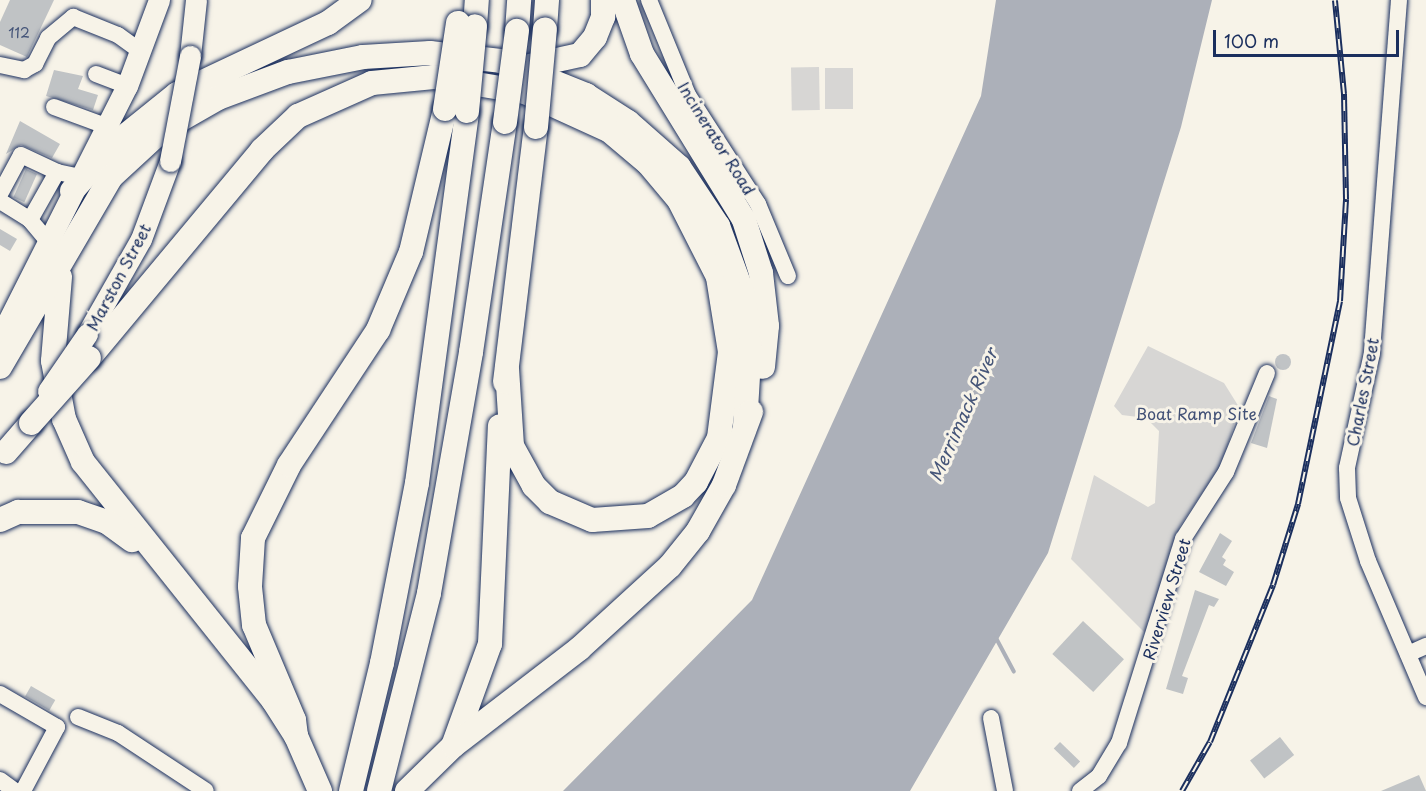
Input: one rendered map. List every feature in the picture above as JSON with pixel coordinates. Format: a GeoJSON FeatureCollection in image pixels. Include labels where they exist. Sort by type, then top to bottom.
{"type":"FeatureCollection","features":[{"type":"Feature","properties":{"kind":"highway"},"geometry":{"type":"LineString","coordinates":[[76,184],[110,148],[177,94],[328,23],[360,0]]}},
{"type":"Feature","properties":{"kind":"highway"},"geometry":{"type":"LineString","coordinates":[[351,791],[382,663],[419,472],[465,16],[477,0]]}},
{"type":"Feature","properties":{"kind":"highway"},"geometry":{"type":"LineString","coordinates":[[379,791],[429,593],[471,352],[517,31],[519,0]]}},
{"type":"Feature","properties":{"kind":"highway"},"geometry":{"type":"LineString","coordinates":[[453,746],[490,644],[507,368],[536,127],[547,0]]}},
{"type":"Feature","properties":{"kind":"highway"},"geometry":{"type":"LineString","coordinates":[[523,67],[557,64],[580,55],[595,38],[603,17],[603,0]]}},
{"type":"Feature","properties":{"kind":"highway"},"geometry":{"type":"LineString","coordinates":[[407,791],[453,746],[579,650],[662,575],[688,545],[718,494],[763,372],[767,326],[761,273],[744,219],[642,54],[623,0]]}},
{"type":"Feature","properties":{"kind":"highway"},"geometry":{"type":"LineString","coordinates":[[0,367],[99,194],[127,160],[196,109],[257,82],[319,64],[391,54],[463,56],[523,67],[586,95],[628,122],[667,153],[707,206],[743,294],[750,344],[745,426]]}},
{"type":"Feature","properties":{"kind":"highway"},"geometry":{"type":"LineString","coordinates":[[3,456],[88,346],[262,150],[291,122],[323,102],[372,83],[434,77],[525,92],[610,131],[648,163],[679,200],[718,277],[730,333],[724,420],[714,452],[696,482],[656,513],[629,520],[592,520],[550,502],[534,486],[512,446],[507,368]]}},
{"type":"Feature","properties":{"kind":"highway"},"geometry":{"type":"LineString","coordinates":[[320,791],[254,625],[250,586],[253,538],[289,465],[378,330],[411,252],[456,110]]}},
{"type":"Feature","properties":{"kind":"highway"},"geometry":{"type":"LineString","coordinates":[[72,244],[56,288],[52,327],[53,361],[64,419],[83,462],[157,559],[273,700],[297,736]]}},
{"type":"Feature","properties":{"kind":"highway"},"geometry":{"type":"LineString","coordinates":[[0,520],[18,512],[78,512],[107,522],[157,559]]}},
{"type":"Feature","properties":{"kind":"main road"},"geometry":{"type":"LineString","coordinates":[[144,46],[149,0]]}},
{"type":"Feature","properties":{"kind":"main road"},"geometry":{"type":"LineString","coordinates":[[0,337],[46,239],[126,86],[144,46],[159,0]]}},
{"type":"Feature","properties":{"kind":"main road","name":"Marston Street"},"geometry":{"type":"LineString","coordinates":[[88,346],[141,239],[170,161],[190,56],[196,0]]}},
{"type":"Feature","properties":{"kind":"street","name":"Incinerator Road"},"geometry":{"type":"LineString","coordinates":[[649,0],[688,95],[758,204],[788,276]]}},
{"type":"Feature","properties":{"kind":"street","name":"Charles Street"},"geometry":{"type":"LineString","coordinates":[[1399,0],[1372,353],[1347,468],[1348,498],[1362,544],[1426,698]]}},
{"type":"Feature","properties":{"kind":"street"},"geometry":{"type":"LineString","coordinates":[[0,65],[24,70],[35,64],[48,38],[73,16],[144,46]]}},
{"type":"Feature","properties":{"kind":"street"},"geometry":{"type":"LineString","coordinates":[[96,74],[126,86]]}},
{"type":"Feature","properties":{"kind":"street"},"geometry":{"type":"LineString","coordinates":[[54,107],[106,126]]}},
{"type":"Feature","properties":{"kind":"street"},"geometry":{"type":"LineString","coordinates":[[0,194],[21,155],[76,184]]}},
{"type":"Feature","properties":{"kind":"street"},"geometry":{"type":"LineString","coordinates":[[30,220],[57,172]]}},
{"type":"Feature","properties":{"kind":"street"},"geometry":{"type":"LineString","coordinates":[[0,201],[30,220],[46,239]]}},
{"type":"Feature","properties":{"kind":"street","name":"Riverview Street"},"geometry":{"type":"LineString","coordinates":[[1080,791],[1099,776],[1116,750],[1183,539],[1230,464],[1267,373]]}},
{"type":"Feature","properties":{"kind":"street"},"geometry":{"type":"LineString","coordinates":[[1408,654],[1426,646]]}},
{"type":"Feature","properties":{"kind":"street"},"geometry":{"type":"LineString","coordinates":[[0,694],[57,727],[23,791]]}},
{"type":"Feature","properties":{"kind":"street"},"geometry":{"type":"LineString","coordinates":[[78,717],[118,733],[206,791]]}},
{"type":"Feature","properties":{"kind":"street"},"geometry":{"type":"LineString","coordinates":[[991,718],[1005,791]]}},
{"type":"Feature","properties":{"kind":"street"},"geometry":{"type":"LineString","coordinates":[[0,780],[15,791]]}},
{"type":"Feature","properties":{"kind":"green space"},"geometry":{"type":"Polygon","coordinates":[[[791,67],[819,67],[820,110],[792,110],[791,67]]]}},
{"type":"Feature","properties":{"kind":"green space"},"geometry":{"type":"Polygon","coordinates":[[[825,68],[853,68],[853,109],[825,109],[825,68]]]}},
{"type":"Feature","properties":{"kind":"green space","name":"Boat Ramp Site"},"geometry":{"type":"Polygon","coordinates":[[[1148,346],[1224,383],[1239,407],[1223,462],[1180,526],[1149,637],[1071,559],[1094,475],[1148,507],[1155,503],[1159,431],[1146,418],[1122,415],[1114,406],[1148,346]]]}},
{"type":"Feature","properties":{"kind":"water","name":"Merrimack River"},"geometry":{"type":"Polygon","coordinates":[[[996,0],[1212,0],[1181,127],[1048,553],[910,791],[563,791],[752,600],[981,96],[996,0]]]}},
{"type":"Feature","properties":{"kind":"building"},"geometry":{"type":"Polygon","coordinates":[[[10,0],[54,0],[27,57],[0,45],[0,22],[10,0]]]}},
{"type":"Feature","properties":{"kind":"building"},"geometry":{"type":"Polygon","coordinates":[[[54,70],[83,76],[78,89],[98,95],[93,110],[46,96],[54,70]]]}},
{"type":"Feature","properties":{"kind":"building"},"geometry":{"type":"Polygon","coordinates":[[[20,121],[60,144],[52,158],[21,145],[6,154],[20,121]]]}},
{"type":"Feature","properties":{"kind":"building"},"geometry":{"type":"Polygon","coordinates":[[[26,169],[37,174],[24,202],[13,197],[26,169]]]}},
{"type":"Feature","properties":{"kind":"building"},"geometry":{"type":"Polygon","coordinates":[[[0,229],[17,239],[10,251],[0,245],[0,229]]]}},
{"type":"Feature","properties":{"kind":"building"},"geometry":{"type":"Polygon","coordinates":[[[1280,354],[1286,354],[1291,362],[1289,368],[1280,370],[1275,365],[1275,359],[1280,354]]]}},
{"type":"Feature","properties":{"kind":"building"},"geometry":{"type":"Polygon","coordinates":[[[1269,396],[1277,399],[1267,448],[1251,443],[1269,396]]]}},
{"type":"Feature","properties":{"kind":"building"},"geometry":{"type":"Polygon","coordinates":[[[1220,533],[1232,541],[1222,557],[1226,560],[1223,565],[1234,572],[1226,586],[1199,572],[1220,533]]]}},
{"type":"Feature","properties":{"kind":"building"},"geometry":{"type":"Polygon","coordinates":[[[1195,590],[1219,599],[1214,607],[1209,605],[1182,676],[1188,678],[1183,694],[1166,689],[1195,590]]]}},
{"type":"Feature","properties":{"kind":"building"},"geometry":{"type":"Polygon","coordinates":[[[1083,621],[1124,659],[1093,692],[1052,654],[1083,621]]]}},
{"type":"Feature","properties":{"kind":"building"},"geometry":{"type":"Polygon","coordinates":[[[31,686],[55,700],[49,710],[25,696],[31,686]]]}},
{"type":"Feature","properties":{"kind":"building"},"geometry":{"type":"Polygon","coordinates":[[[1280,737],[1294,755],[1264,779],[1250,760],[1280,737]]]}},
{"type":"Feature","properties":{"kind":"building"},"geometry":{"type":"Polygon","coordinates":[[[1060,742],[1080,761],[1074,768],[1054,748],[1060,742]]]}},
{"type":"Feature","properties":{"kind":"building"},"geometry":{"type":"Polygon","coordinates":[[[1419,775],[1426,791],[1381,791],[1419,775]]]}},
{"type":"Feature","properties":{"kind":"waterway"},"geometry":{"type":"LineString","coordinates":[[996,638],[1014,672]]}},
{"type":"Feature","properties":{"kind":"railway"},"geometry":{"type":"LineString","coordinates":[[1182,791],[1210,742],[1273,585],[1298,504],[1340,301],[1346,199],[1344,94],[1335,0]]}}]}
